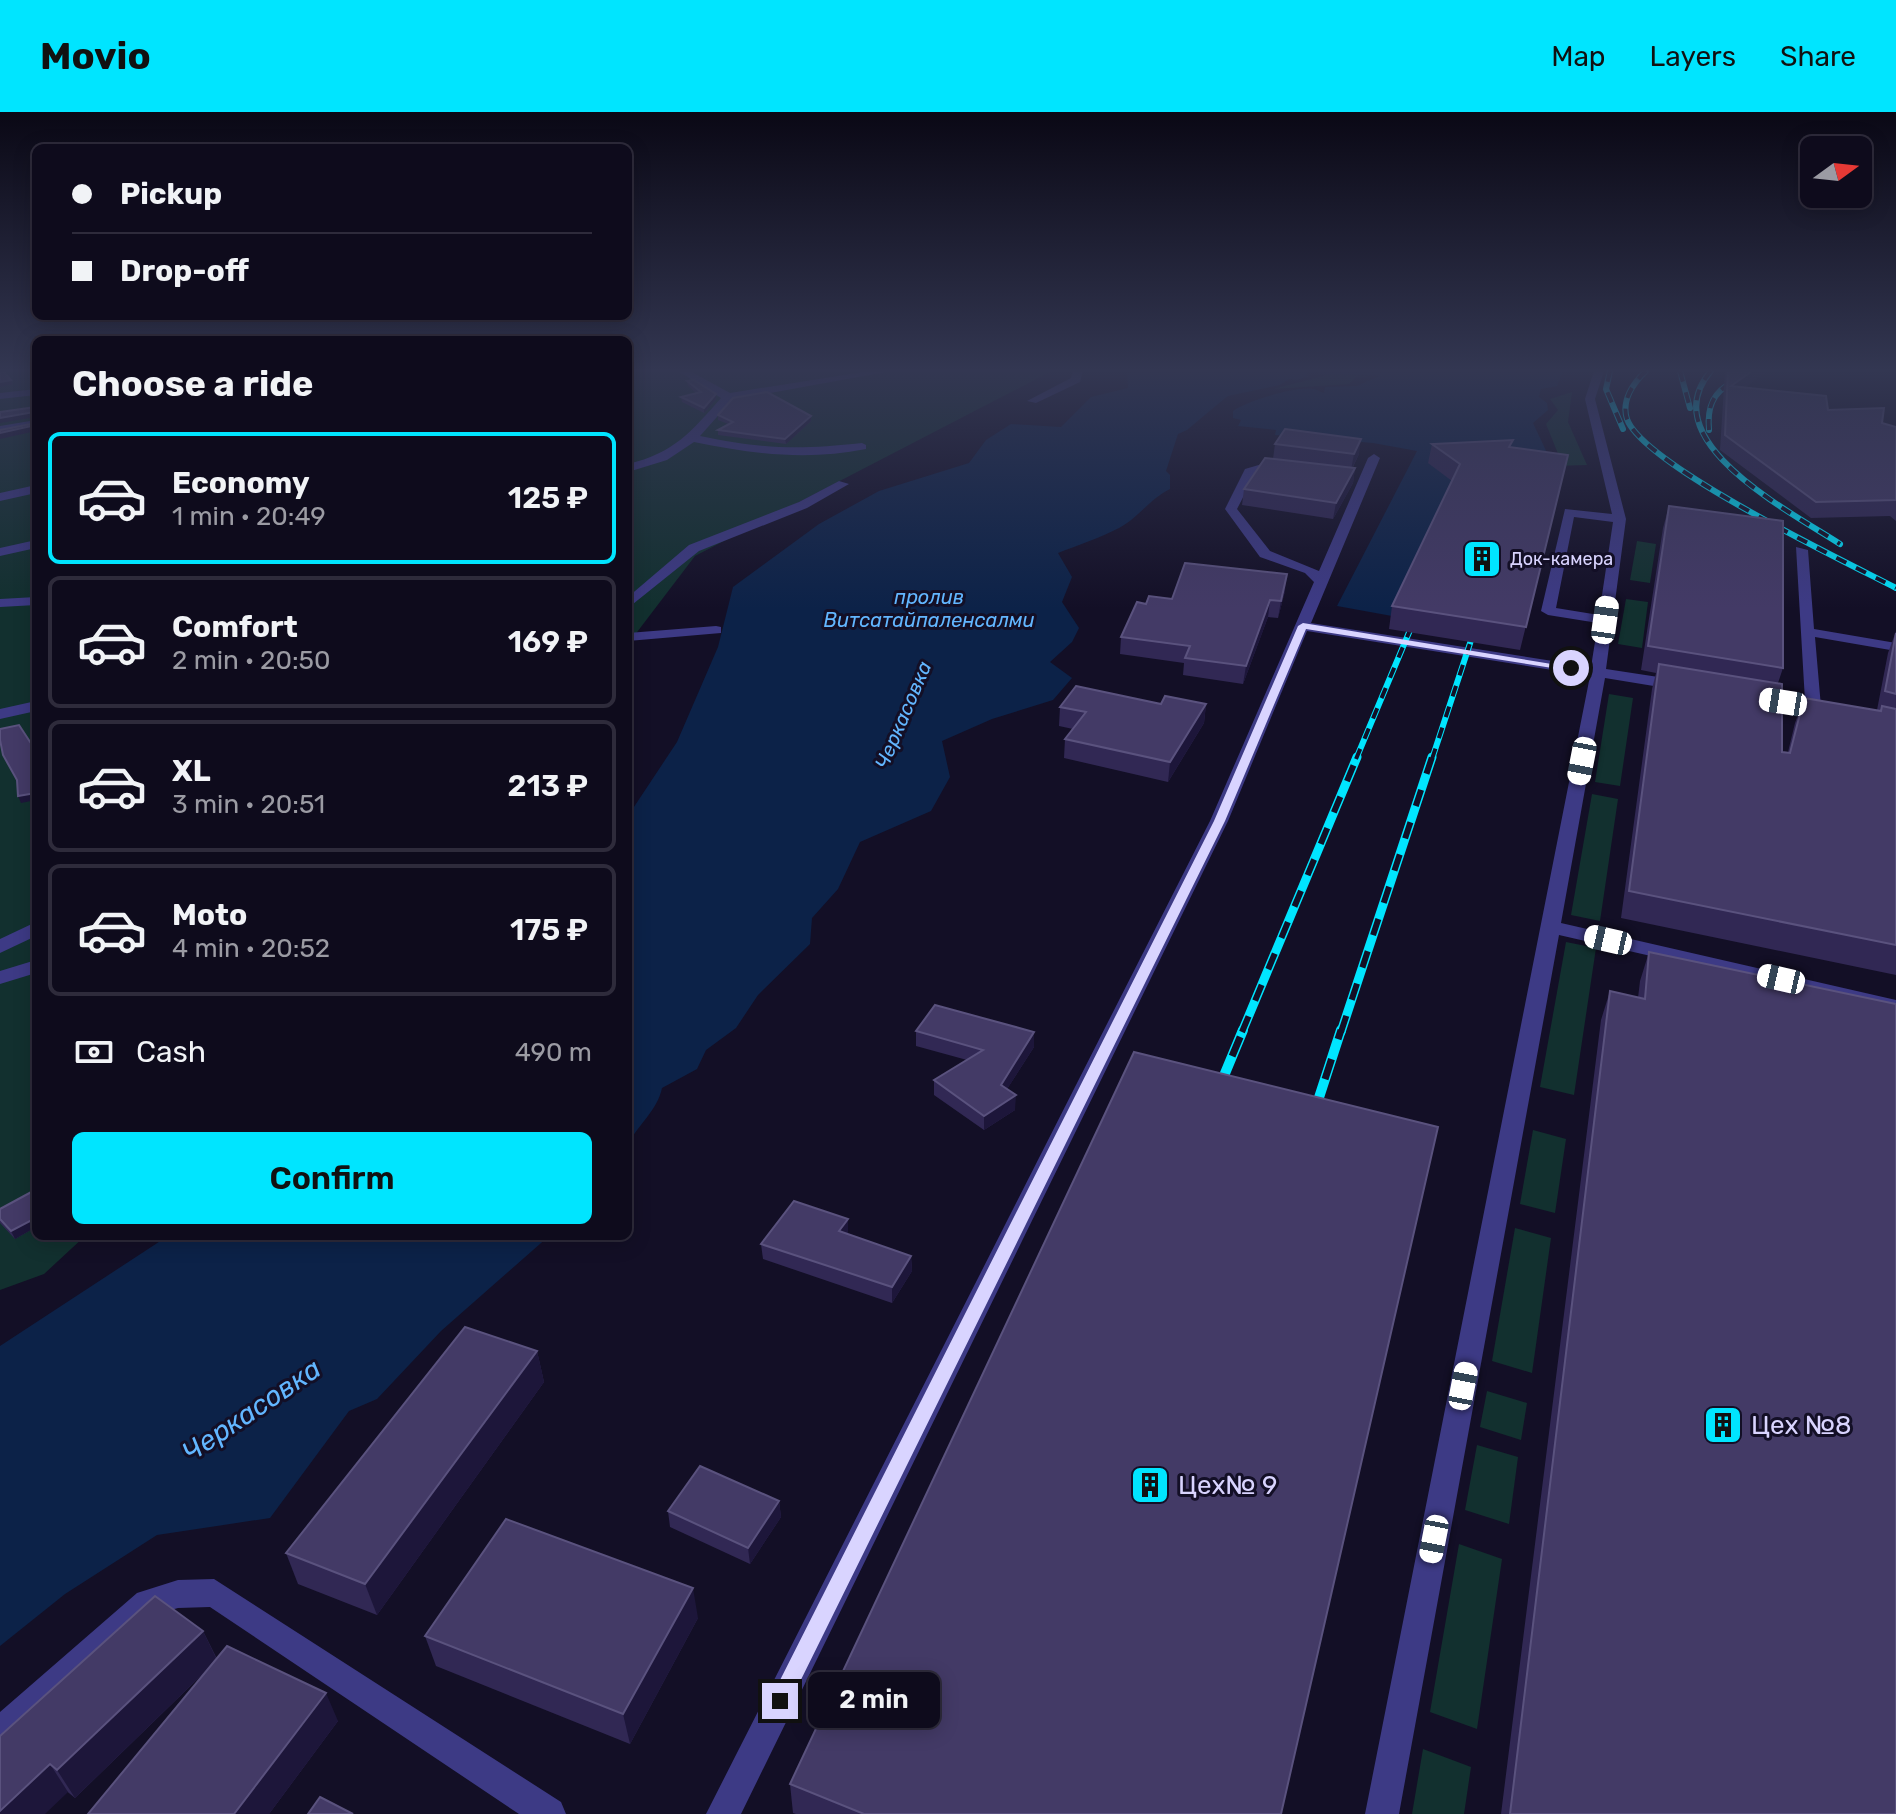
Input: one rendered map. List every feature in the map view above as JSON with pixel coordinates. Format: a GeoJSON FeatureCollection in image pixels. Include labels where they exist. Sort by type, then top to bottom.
{"type":"FeatureCollection","features":[{"type":"Feature","properties":{"kind":"street"},"geometry":{"type":"LineString","coordinates":[[632,467],[654,462],[680,450]]}},
{"type":"Feature","properties":{"kind":"street"},"geometry":{"type":"LineString","coordinates":[[769,450],[803,453],[828,450]]}},
{"type":"Feature","properties":{"kind":"street"},"geometry":{"type":"LineString","coordinates":[[1382,1814],[1597,672],[1620,519],[1603,450]]}},
{"type":"Feature","properties":{"kind":"street"},"geometry":{"type":"LineString","coordinates":[[632,459],[654,462]]}},
{"type":"Feature","properties":{"kind":"street"},"geometry":{"type":"LineString","coordinates":[[1296,470],[1269,466],[1251,469],[1231,509],[1265,554],[1310,570],[1322,582]]}},
{"type":"Feature","properties":{"kind":"street"},"geometry":{"type":"LineString","coordinates":[[723,1814],[1219,821],[1322,582],[1364,471]]}},
{"type":"Feature","properties":{"kind":"street"},"geometry":{"type":"LineString","coordinates":[[632,601],[694,548],[803,505],[843,484]]}},
{"type":"Feature","properties":{"kind":"street"},"geometry":{"type":"LineString","coordinates":[[0,497],[32,490]]}},
{"type":"Feature","properties":{"kind":"street"},"geometry":{"type":"LineString","coordinates":[[1605,620],[1548,611],[1569,512],[1620,519]]}},
{"type":"Feature","properties":{"kind":"street"},"geometry":{"type":"LineString","coordinates":[[0,552],[32,545]]}},
{"type":"Feature","properties":{"kind":"street"},"geometry":{"type":"LineString","coordinates":[[1736,694],[1821,709],[1801,550]]}},
{"type":"Feature","properties":{"kind":"street"},"geometry":{"type":"LineString","coordinates":[[0,603],[32,601]]}},
{"type":"Feature","properties":{"kind":"street"},"geometry":{"type":"LineString","coordinates":[[1303,626],[1690,687]]}},
{"type":"Feature","properties":{"kind":"street"},"geometry":{"type":"LineString","coordinates":[[632,637],[716,630]]}},
{"type":"Feature","properties":{"kind":"street"},"geometry":{"type":"LineString","coordinates":[[1809,632],[1896,647]]}},
{"type":"Feature","properties":{"kind":"street"},"geometry":{"type":"LineString","coordinates":[[0,714],[32,707]]}},
{"type":"Feature","properties":{"kind":"street"},"geometry":{"type":"LineString","coordinates":[[1551,927],[1896,1006]]}},
{"type":"Feature","properties":{"kind":"street"},"geometry":{"type":"LineString","coordinates":[[0,947],[32,930]]}},
{"type":"Feature","properties":{"kind":"street"},"geometry":{"type":"LineString","coordinates":[[0,978],[32,967]]}},
{"type":"Feature","properties":{"kind":"street"},"geometry":{"type":"LineString","coordinates":[[0,1733],[148,1603],[178,1594],[214,1593],[549,1814]]}},
{"type":"Feature","properties":{"kind":"green space"},"geometry":{"type":"Polygon","coordinates":[[[0,450],[32,450],[32,1240],[81,1240],[44,1274],[0,1290],[0,450]]]}},
{"type":"Feature","properties":{"kind":"green space"},"geometry":{"type":"Polygon","coordinates":[[[632,450],[899,450],[695,556],[632,639],[632,450]]]}},
{"type":"Feature","properties":{"kind":"green space"},"geometry":{"type":"Polygon","coordinates":[[[1557,450],[1581,450],[1587,465],[1554,466],[1561,461],[1557,450]]]}},
{"type":"Feature","properties":{"kind":"green space"},"geometry":{"type":"Polygon","coordinates":[[[1637,541],[1656,544],[1650,583],[1630,580],[1637,541]]]}},
{"type":"Feature","properties":{"kind":"green space"},"geometry":{"type":"Polygon","coordinates":[[[1626,599],[1648,602],[1642,648],[1618,644],[1626,599]]]}},
{"type":"Feature","properties":{"kind":"green space"},"geometry":{"type":"Polygon","coordinates":[[[1609,694],[1633,698],[1620,786],[1595,782],[1609,694]]]}},
{"type":"Feature","properties":{"kind":"green space"},"geometry":{"type":"Polygon","coordinates":[[[1592,794],[1618,799],[1600,921],[1571,915],[1592,794]]]}},
{"type":"Feature","properties":{"kind":"green space"},"geometry":{"type":"Polygon","coordinates":[[[1566,942],[1596,948],[1574,1095],[1540,1087],[1566,942]]]}},
{"type":"Feature","properties":{"kind":"green space"},"geometry":{"type":"Polygon","coordinates":[[[1533,1130],[1566,1139],[1555,1213],[1520,1204],[1533,1130]]]}},
{"type":"Feature","properties":{"kind":"green space"},"geometry":{"type":"Polygon","coordinates":[[[1515,1228],[1551,1238],[1532,1373],[1492,1361],[1515,1228]]]}},
{"type":"Feature","properties":{"kind":"green space"},"geometry":{"type":"Polygon","coordinates":[[[1487,1391],[1527,1403],[1521,1440],[1480,1427],[1487,1391]]]}},
{"type":"Feature","properties":{"kind":"green space"},"geometry":{"type":"Polygon","coordinates":[[[1477,1445],[1518,1457],[1509,1524],[1465,1510],[1477,1445]]]}},
{"type":"Feature","properties":{"kind":"green space"},"geometry":{"type":"Polygon","coordinates":[[[1459,1544],[1502,1559],[1477,1729],[1430,1712],[1459,1544]]]}},
{"type":"Feature","properties":{"kind":"green space"},"geometry":{"type":"Polygon","coordinates":[[[1423,1749],[1471,1767],[1464,1814],[1412,1814],[1423,1749]]]}},
{"type":"Feature","properties":{"kind":"water","name":"пролив Витсатайпаленсалми"},"geometry":{"type":"Polygon","coordinates":[[[978,450],[1173,450],[1166,471],[1170,475],[1170,489],[1119,528],[1058,553],[1072,577],[1062,602],[1079,628],[1072,642],[1050,662],[1072,678],[1053,700],[992,719],[942,741],[950,777],[931,811],[860,842],[838,889],[812,918],[810,944],[758,995],[736,1028],[706,1050],[697,1069],[662,1088],[652,1110],[632,1138],[632,810],[677,742],[718,647],[733,587],[819,524],[879,491],[969,463],[978,450]]]}},
{"type":"Feature","properties":{"kind":"water","name":"пролив Витсатайпаленсалми"},"geometry":{"type":"Polygon","coordinates":[[[1414,450],[1546,450],[1549,457],[1454,478],[1392,616],[1337,606],[1417,451],[1414,450]]]}},
{"type":"Feature","properties":{"kind":"water","name":"Черкасовка"},"geometry":{"type":"Polygon","coordinates":[[[162,1240],[544,1240],[441,1331],[377,1399],[349,1411],[270,1518],[157,1535],[65,1594],[0,1646],[0,1346],[162,1240]]]}},
{"type":"Feature","properties":{"kind":"building"},"geometry":{"type":"Polygon","coordinates":[[[1326,450],[1356,450],[1354,454],[1326,450]]]}},
{"type":"Feature","properties":{"kind":"building","name":"Док-камера"},"geometry":{"type":"Polygon","coordinates":[[[1441,450],[1534,450],[1568,455],[1526,627],[1392,606],[1460,464],[1441,450]]]}},
{"type":"Feature","properties":{"kind":"building"},"geometry":{"type":"Polygon","coordinates":[[[1746,450],[1896,450],[1896,500],[1816,502],[1746,450]]]}},
{"type":"Feature","properties":{"kind":"building"},"geometry":{"type":"Polygon","coordinates":[[[1265,458],[1355,468],[1336,503],[1244,489],[1265,458]]]}},
{"type":"Feature","properties":{"kind":"building"},"geometry":{"type":"Polygon","coordinates":[[[1669,506],[1783,521],[1783,668],[1648,646],[1669,506]]]}},
{"type":"Feature","properties":{"kind":"building"},"geometry":{"type":"Polygon","coordinates":[[[1185,563],[1287,574],[1281,601],[1270,600],[1246,666],[1185,658],[1190,646],[1121,637],[1137,602],[1146,604],[1149,596],[1172,599],[1185,563]]]}},
{"type":"Feature","properties":{"kind":"building"},"geometry":{"type":"Polygon","coordinates":[[[1896,633],[1896,694],[1885,691],[1896,633]]]}},
{"type":"Feature","properties":{"kind":"building"},"geometry":{"type":"Polygon","coordinates":[[[1659,664],[1782,684],[1782,752],[1790,753],[1804,698],[1881,711],[1882,706],[1896,709],[1896,945],[1629,891],[1659,664]]]}},
{"type":"Feature","properties":{"kind":"building"},"geometry":{"type":"Polygon","coordinates":[[[1076,686],[1161,704],[1165,696],[1206,704],[1170,762],[1065,739],[1086,712],[1060,707],[1076,686]]]}},
{"type":"Feature","properties":{"kind":"building"},"geometry":{"type":"Polygon","coordinates":[[[19,725],[32,745],[32,794],[18,796],[17,780],[3,755],[0,729],[19,725]]]}},
{"type":"Feature","properties":{"kind":"building","name":"Цех №8"},"geometry":{"type":"Polygon","coordinates":[[[1649,952],[1896,1004],[1896,1814],[1510,1814],[1610,991],[1645,999],[1649,952]]]}},
{"type":"Feature","properties":{"kind":"building"},"geometry":{"type":"Polygon","coordinates":[[[935,1005],[1034,1032],[1001,1085],[1016,1095],[984,1116],[934,1080],[983,1050],[916,1031],[935,1005]]]}},
{"type":"Feature","properties":{"kind":"building","name":"Цех№ 9"},"geometry":{"type":"Polygon","coordinates":[[[1134,1052],[1438,1127],[1281,1814],[864,1814],[790,1784],[1134,1052]]]}},
{"type":"Feature","properties":{"kind":"building"},"geometry":{"type":"Polygon","coordinates":[[[32,1192],[32,1220],[11,1231],[0,1219],[0,1209],[32,1192]]]}},
{"type":"Feature","properties":{"kind":"building"},"geometry":{"type":"Polygon","coordinates":[[[794,1201],[848,1219],[839,1231],[911,1256],[892,1287],[761,1244],[794,1201]]]}},
{"type":"Feature","properties":{"kind":"building"},"geometry":{"type":"Polygon","coordinates":[[[465,1327],[537,1351],[365,1584],[286,1553],[465,1327]]]}},
{"type":"Feature","properties":{"kind":"building"},"geometry":{"type":"Polygon","coordinates":[[[700,1466],[779,1501],[748,1548],[668,1511],[700,1466]]]}},
{"type":"Feature","properties":{"kind":"building"},"geometry":{"type":"Polygon","coordinates":[[[506,1519],[693,1588],[623,1714],[425,1636],[506,1519]]]}},
{"type":"Feature","properties":{"kind":"building"},"geometry":{"type":"Polygon","coordinates":[[[155,1596],[203,1631],[57,1770],[50,1764],[0,1811],[0,1736],[155,1596]]]}},
{"type":"Feature","properties":{"kind":"building"},"geometry":{"type":"Polygon","coordinates":[[[227,1646],[326,1693],[234,1814],[88,1814],[227,1646]]]}},
{"type":"Feature","properties":{"kind":"building"},"geometry":{"type":"Polygon","coordinates":[[[320,1797],[353,1814],[308,1814],[320,1797]]]}},
{"type":"Feature","properties":{"kind":"railway"},"geometry":{"type":"LineString","coordinates":[[1656,450],[1706,486],[1749,511],[1896,588]]}},
{"type":"Feature","properties":{"kind":"railway"},"geometry":{"type":"LineString","coordinates":[[1715,450],[1762,494],[1840,544]]}},
{"type":"Feature","properties":{"kind":"railway"},"geometry":{"type":"LineString","coordinates":[[1356,759],[1418,611]]}},
{"type":"Feature","properties":{"kind":"railway"},"geometry":{"type":"LineString","coordinates":[[1432,759],[1477,622]]}},
{"type":"Feature","properties":{"kind":"railway"},"geometry":{"type":"LineString","coordinates":[[1242,1032],[1357,757]]}},
{"type":"Feature","properties":{"kind":"railway"},"geometry":{"type":"LineString","coordinates":[[1341,1032],[1432,757]]}},
{"type":"Feature","properties":{"kind":"railway"},"geometry":{"type":"LineString","coordinates":[[1216,1095],[1243,1030]]}},
{"type":"Feature","properties":{"kind":"railway"},"geometry":{"type":"LineString","coordinates":[[1312,1119],[1341,1030]]}},
{"type":"Feature","properties":{"kind":"place","name":"Док-камера"},"geometry":{"type":"Point","coordinates":[1482,559]}},
{"type":"Feature","properties":{"kind":"place","name":"Цех №8"},"geometry":{"type":"Point","coordinates":[1723,1425]}},
{"type":"Feature","properties":{"kind":"place","name":"Цех№ 9"},"geometry":{"type":"Point","coordinates":[1150,1485]}},
{"type":"Feature","properties":{"kind":"route"},"geometry":{"type":"LineString","coordinates":[[780,1701],[1219,821],[1303,626],[1571,668]]}}]}
